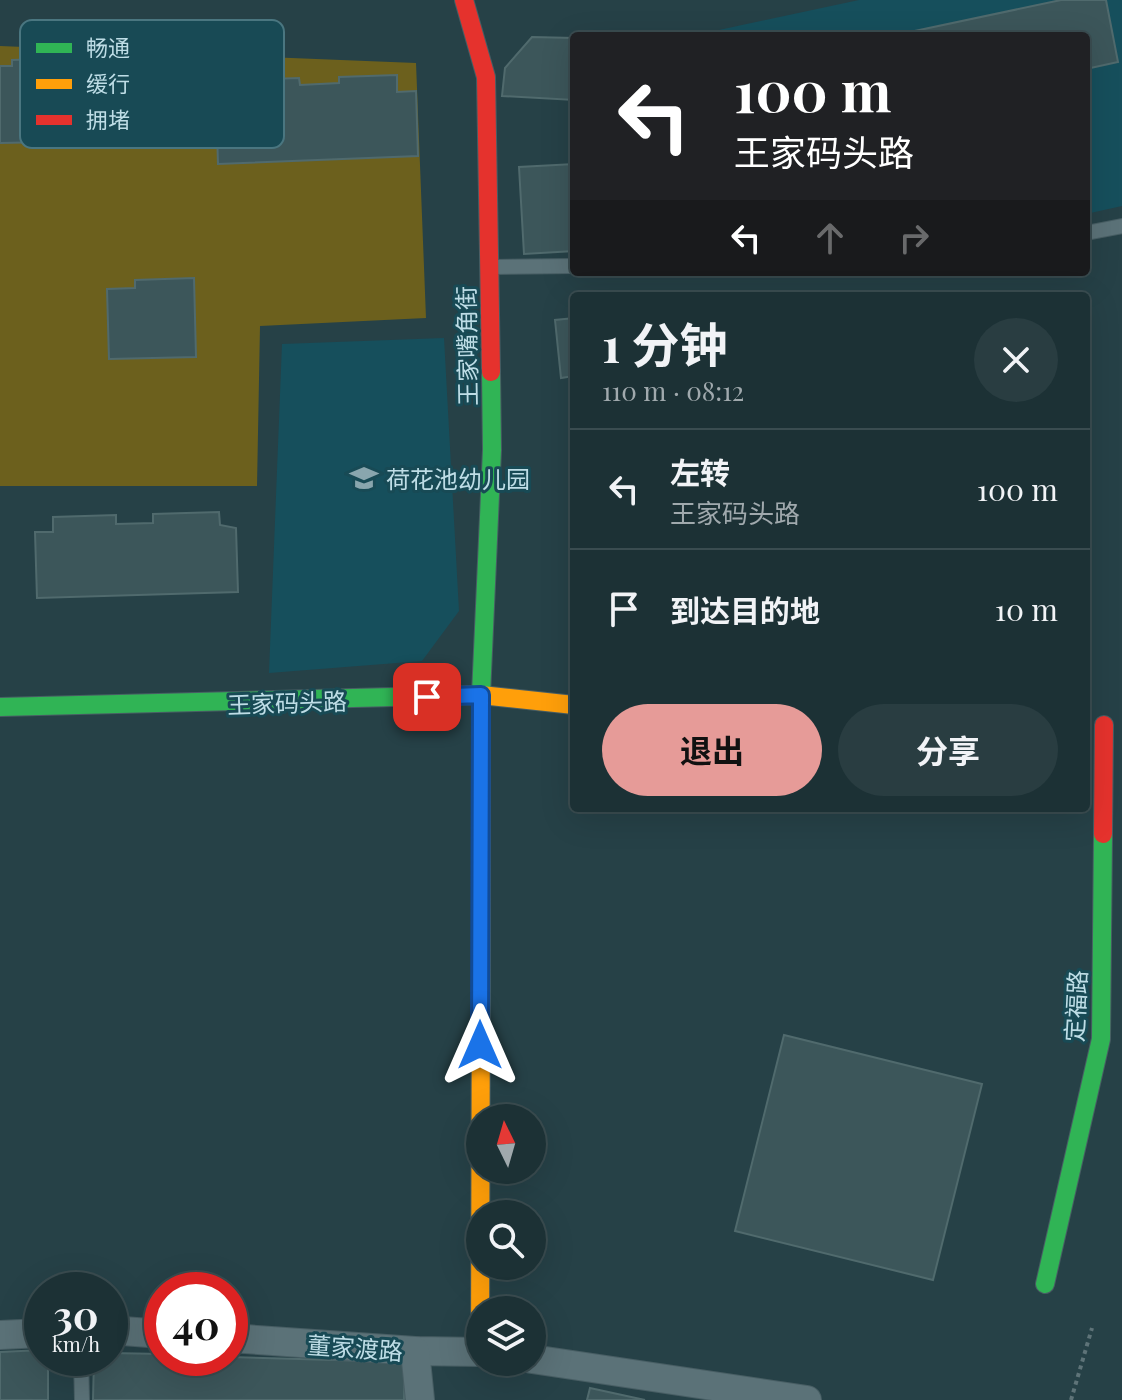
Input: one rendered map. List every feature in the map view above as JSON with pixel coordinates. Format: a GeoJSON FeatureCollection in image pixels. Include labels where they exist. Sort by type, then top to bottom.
{"type":"FeatureCollection","features":[{"type":"Feature","properties":{"kind":"street","name":"王家嘴角街"},"geometry":{"type":"LineString","coordinates":[[464,0],[486,77],[492,450],[481,695],[480,1296]]}},
{"type":"Feature","properties":{"kind":"street","name":"王家码头路"},"geometry":{"type":"LineString","coordinates":[[0,707],[481,695],[570,705]]}},
{"type":"Feature","properties":{"kind":"street","name":"定福路"},"geometry":{"type":"LineString","coordinates":[[1045,1284],[1101,1039],[1104,724]]}},
{"type":"Feature","properties":{"kind":"street"},"geometry":{"type":"LineString","coordinates":[[0,1335],[24,1334]]}},
{"type":"Feature","properties":{"kind":"street","name":"董家渡路"},"geometry":{"type":"LineString","coordinates":[[248,1339],[466,1352]]}},
{"type":"Feature","properties":{"kind":"street"},"geometry":{"type":"LineString","coordinates":[[415,1351],[420,1400]]}},
{"type":"Feature","properties":{"kind":"street"},"geometry":{"type":"LineString","coordinates":[[546,1361],[807,1400]]}},
{"type":"Feature","properties":{"kind":"lane"},"geometry":{"type":"LineString","coordinates":[[1090,232],[1122,226]]}},
{"type":"Feature","properties":{"kind":"lane"},"geometry":{"type":"LineString","coordinates":[[489,267],[570,266]]}},
{"type":"Feature","properties":{"kind":"lane"},"geometry":{"type":"LineString","coordinates":[[81,1376],[82,1400]]}},
{"type":"Feature","properties":{"kind":"path"},"geometry":{"type":"LineString","coordinates":[[1071,1400],[1092,1328]]}},
{"type":"Feature","properties":{"kind":"shaded area"},"geometry":{"type":"Polygon","coordinates":[[[859,0],[1122,0],[1122,206],[1090,213],[1090,32],[710,32],[859,0]]]}},
{"type":"Feature","properties":{"kind":"shaded area"},"geometry":{"type":"Polygon","coordinates":[[[0,46],[20,47],[20,148],[284,148],[284,58],[416,63],[426,318],[260,326],[257,486],[0,486],[0,46]]]}},
{"type":"Feature","properties":{"kind":"shaded area","name":"荷花池幼儿园"},"geometry":{"type":"Polygon","coordinates":[[[444,338],[459,611],[422,661],[269,673],[282,344],[444,338]]]}},
{"type":"Feature","properties":{"kind":"building"},"geometry":{"type":"Polygon","coordinates":[[[1061,0],[1106,0],[1118,62],[1090,68],[1090,32],[910,32],[1061,0]]]}},
{"type":"Feature","properties":{"kind":"building"},"geometry":{"type":"Polygon","coordinates":[[[532,37],[570,38],[570,100],[502,96],[505,68],[532,37]]]}},
{"type":"Feature","properties":{"kind":"building"},"geometry":{"type":"Polygon","coordinates":[[[12,60],[20,60],[20,143],[0,143],[0,66],[12,66],[12,60]]]}},
{"type":"Feature","properties":{"kind":"building"},"geometry":{"type":"Polygon","coordinates":[[[397,75],[397,92],[416,91],[418,156],[218,164],[218,148],[284,148],[284,78],[299,78],[300,85],[339,83],[339,77],[397,75]]]}},
{"type":"Feature","properties":{"kind":"building"},"geometry":{"type":"Polygon","coordinates":[[[570,164],[570,251],[524,254],[519,167],[570,164]]]}},
{"type":"Feature","properties":{"kind":"building"},"geometry":{"type":"Polygon","coordinates":[[[194,278],[196,357],[109,359],[107,289],[135,288],[135,280],[194,278]]]}},
{"type":"Feature","properties":{"kind":"building"},"geometry":{"type":"Polygon","coordinates":[[[570,318],[570,377],[561,378],[555,320],[570,318]]]}},
{"type":"Feature","properties":{"kind":"building"},"geometry":{"type":"Polygon","coordinates":[[[219,512],[220,525],[236,528],[238,592],[37,598],[35,532],[53,532],[53,517],[116,515],[116,524],[153,523],[153,514],[219,512]]]}},
{"type":"Feature","properties":{"kind":"building"},"geometry":{"type":"Polygon","coordinates":[[[784,1035],[982,1084],[933,1280],[735,1231],[784,1035]]]}},
{"type":"Feature","properties":{"kind":"building"},"geometry":{"type":"Polygon","coordinates":[[[24,1351],[24,1376],[48,1376],[48,1400],[0,1400],[0,1352],[24,1351]]]}},
{"type":"Feature","properties":{"kind":"building"},"geometry":{"type":"Polygon","coordinates":[[[128,1353],[144,1354],[144,1376],[248,1376],[248,1358],[405,1362],[404,1400],[93,1400],[94,1376],[128,1376],[128,1353]]]}},
{"type":"Feature","properties":{"kind":"building"},"geometry":{"type":"Polygon","coordinates":[[[590,1388],[645,1400],[587,1400],[590,1388]]]}},
{"type":"Feature","properties":{"kind":"traffic: fast"},"geometry":{"type":"LineString","coordinates":[[481,955],[481,695],[492,450],[491,372]]}},
{"type":"Feature","properties":{"kind":"traffic: fast"},"geometry":{"type":"LineString","coordinates":[[0,707],[433,696]]}},
{"type":"Feature","properties":{"kind":"traffic: fast"},"geometry":{"type":"LineString","coordinates":[[1045,1284],[1101,1039],[1103,834]]}},
{"type":"Feature","properties":{"kind":"traffic: slow"},"geometry":{"type":"LineString","coordinates":[[433,696],[481,695],[570,705]]}},
{"type":"Feature","properties":{"kind":"traffic: slow"},"geometry":{"type":"LineString","coordinates":[[480,1296],[481,955]]}},
{"type":"Feature","properties":{"kind":"traffic: jam"},"geometry":{"type":"LineString","coordinates":[[464,0],[486,77],[491,372]]}},
{"type":"Feature","properties":{"kind":"traffic: jam"},"geometry":{"type":"LineString","coordinates":[[1103,834],[1104,725]]}},
{"type":"Feature","properties":{"kind":"place","name":"荷花池幼儿园"},"geometry":{"type":"Point","coordinates":[364,478]}},
{"type":"Feature","properties":{"kind":"route"},"geometry":{"type":"LineString","coordinates":[[427,697],[481,695],[480,1045]]}}]}
